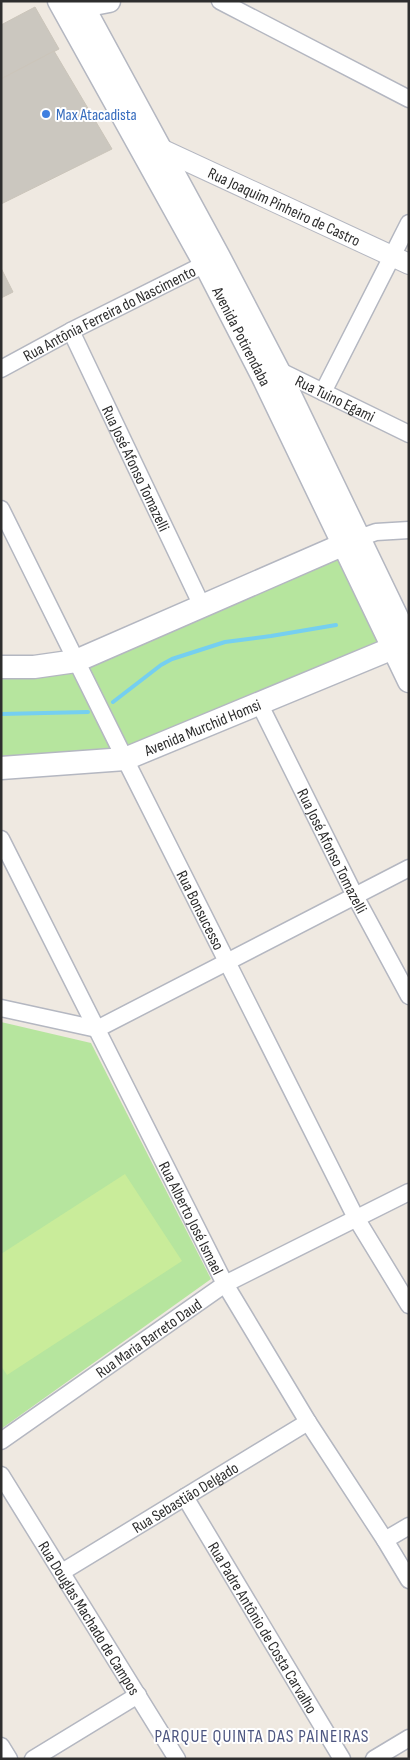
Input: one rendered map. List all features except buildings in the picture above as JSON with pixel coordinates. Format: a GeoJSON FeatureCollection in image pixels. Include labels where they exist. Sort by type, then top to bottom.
{"type":"FeatureCollection","features":[{"type":"Feature","properties":{"kind":"main road","name":"Avenida Potirendaba"},"geometry":{"type":"LineString","coordinates":[[59,1],[136,137],[212,261]]}},
{"type":"Feature","properties":{"kind":"main road"},"geometry":{"type":"LineString","coordinates":[[77,3],[109,1]]}},
{"type":"Feature","properties":{"kind":"main road","name":"Avenida Potirendaba"},"geometry":{"type":"LineString","coordinates":[[77,3],[161,149],[212,261],[270,374],[401,645],[409,681]]}},
{"type":"Feature","properties":{"kind":"main road"},"geometry":{"type":"LineString","coordinates":[[136,137],[161,149]]}},
{"type":"Feature","properties":{"kind":"main road"},"geometry":{"type":"LineString","coordinates":[[1,667],[34,667],[76,661],[351,541]]}},
{"type":"Feature","properties":{"kind":"main road","name":"Avenida Murchid Homsi"},"geometry":{"type":"LineString","coordinates":[[1,768],[125,759],[401,645]]}},
{"type":"Feature","properties":{"kind":"street"},"geometry":{"type":"LineString","coordinates":[[220,1],[409,99]]}},
{"type":"Feature","properties":{"kind":"street","name":"Rua Joaquim Pinheiro de Castro"},"geometry":{"type":"LineString","coordinates":[[161,149],[400,260]]}},
{"type":"Feature","properties":{"kind":"street"},"geometry":{"type":"LineString","coordinates":[[323,392],[400,260],[409,222]]}},
{"type":"Feature","properties":{"kind":"street","name":"Rua Antônia Ferreira do Nascimento"},"geometry":{"type":"LineString","coordinates":[[1,368],[212,261]]}},
{"type":"Feature","properties":{"kind":"street","name":"Rua José Afonso Tomazelli"},"geometry":{"type":"LineString","coordinates":[[71,332],[202,606]]}},
{"type":"Feature","properties":{"kind":"street","name":"Rua Tuino Egami"},"geometry":{"type":"LineString","coordinates":[[270,374],[323,392],[409,434]]}},
{"type":"Feature","properties":{"kind":"street","name":"Rua Bonsucesso"},"geometry":{"type":"LineString","coordinates":[[1,509],[356,1218],[409,1305]]}},
{"type":"Feature","properties":{"kind":"street"},"geometry":{"type":"LineString","coordinates":[[351,541],[376,532],[409,530]]}},
{"type":"Feature","properties":{"kind":"street","name":"Rua José Afonso Tomazelli"},"geometry":{"type":"LineString","coordinates":[[260,703],[355,896],[409,996]]}},
{"type":"Feature","properties":{"kind":"street","name":"Rua Alberto José Ismael"},"geometry":{"type":"LineString","coordinates":[[1,839],[225,1284],[308,1422],[409,1580]]}},
{"type":"Feature","properties":{"kind":"street"},"geometry":{"type":"LineString","coordinates":[[1,1008],[97,1029],[409,868]]}},
{"type":"Feature","properties":{"kind":"street","name":"Rua Maria Barreto Daud"},"geometry":{"type":"LineString","coordinates":[[1,1441],[225,1284],[409,1192]]}},
{"type":"Feature","properties":{"kind":"street","name":"Rua Sebastião Delgado"},"geometry":{"type":"LineString","coordinates":[[62,1572],[308,1422]]}},
{"type":"Feature","properties":{"kind":"street","name":"Rua Douglas Machado de Campos"},"geometry":{"type":"LineString","coordinates":[[1,1475],[177,1759]]}},
{"type":"Feature","properties":{"kind":"street","name":"Rua Padre Antônio de Costa Carvalho"},"geometry":{"type":"LineString","coordinates":[[186,1497],[342,1759]]}},
{"type":"Feature","properties":{"kind":"street"},"geometry":{"type":"LineString","coordinates":[[385,1540],[409,1526]]}},
{"type":"Feature","properties":{"kind":"street"},"geometry":{"type":"LineString","coordinates":[[33,1759],[138,1695]]}},
{"type":"Feature","properties":{"kind":"street"},"geometry":{"type":"LineString","coordinates":[[374,1759],[409,1738]]}},
{"type":"Feature","properties":{"kind":"street"},"geometry":{"type":"LineString","coordinates":[[1,1746],[9,1759]]}},
{"type":"Feature","properties":{"kind":"green space"},"geometry":{"type":"Polygon","coordinates":[[[340,552],[387,647],[128,753],[83,664],[340,552]]]}},
{"type":"Feature","properties":{"kind":"green space"},"geometry":{"type":"Polygon","coordinates":[[[73,666],[117,756],[1,764],[1,672],[73,666]]]}},
{"type":"Feature","properties":{"kind":"green space"},"geometry":{"type":"Polygon","coordinates":[[[1,1022],[91,1043],[211,1279],[1,1429],[1,1022]]]}},
{"type":"Feature","properties":{"kind":"green space"},"geometry":{"type":"Polygon","coordinates":[[[125,1174],[182,1261],[7,1375],[1,1366],[1,1254],[125,1174]]]}},
{"type":"Feature","properties":{"kind":"waterway"},"geometry":{"type":"LineString","coordinates":[[113,702],[161,665],[172,659],[225,642],[336,625]]}},
{"type":"Feature","properties":{"kind":"waterway"},"geometry":{"type":"LineString","coordinates":[[1,714],[88,712]]}},
{"type":"Feature","properties":{"kind":"place","name":"Max Atacadista"},"geometry":{"type":"Point","coordinates":[46,114]}},
{"type":"Feature","properties":{"kind":"district","name":"PARQUE QUINTA DAS PAINEIRAS"},"geometry":{"type":"Point","coordinates":[262,1736]}}]}
